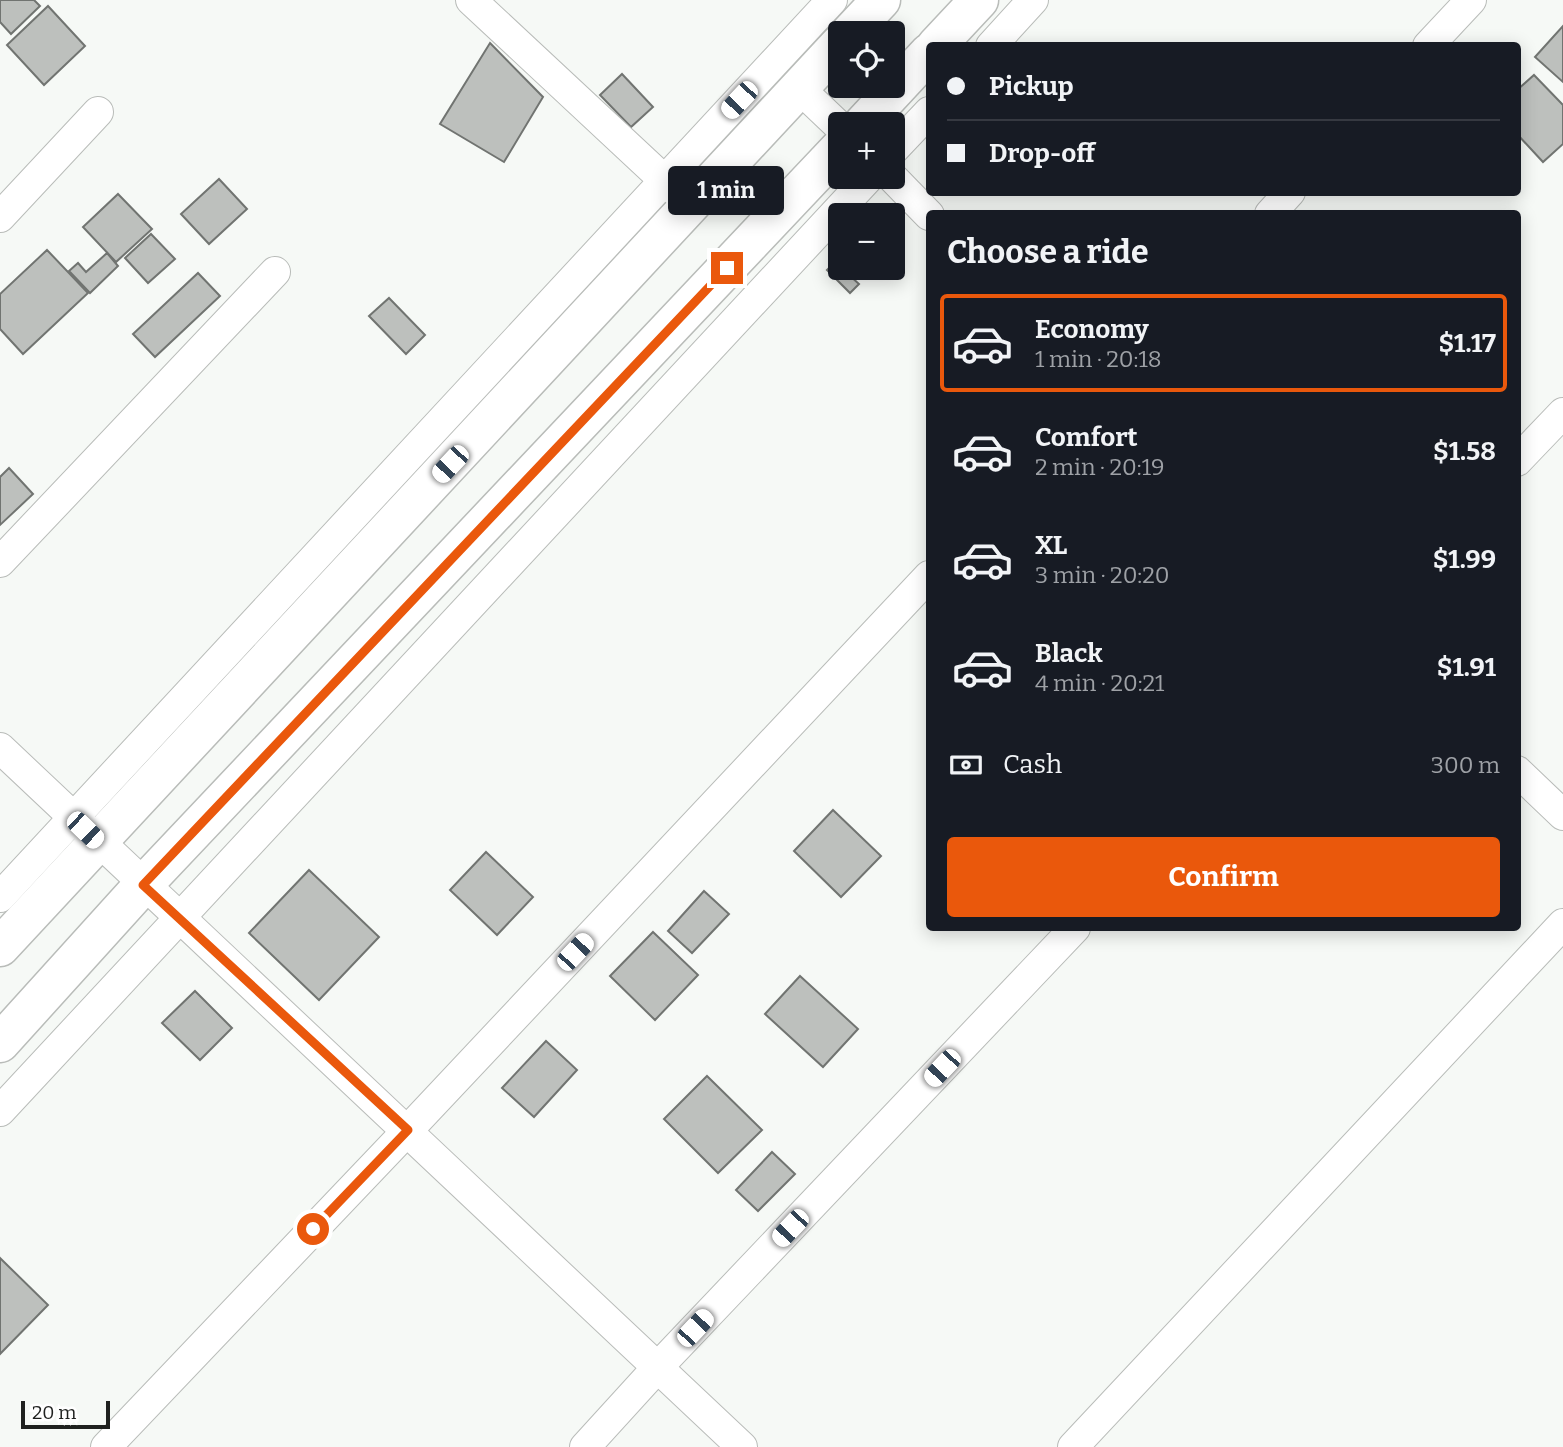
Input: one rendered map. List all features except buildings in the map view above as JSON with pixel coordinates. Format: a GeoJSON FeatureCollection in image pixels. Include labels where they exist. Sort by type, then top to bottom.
{"type":"FeatureCollection","features":[{"type":"Feature","properties":{"kind":"main road"},"geometry":{"type":"LineString","coordinates":[[861,21],[881,0]]}},
{"type":"Feature","properties":{"kind":"main road"},"geometry":{"type":"LineString","coordinates":[[940,42],[979,0]]}},
{"type":"Feature","properties":{"kind":"main road"},"geometry":{"type":"LineString","coordinates":[[874,112],[926,56]]}},
{"type":"Feature","properties":{"kind":"main road"},"geometry":{"type":"LineString","coordinates":[[0,947],[85,830],[678,192],[799,88],[828,57]]}},
{"type":"Feature","properties":{"kind":"main road"},"geometry":{"type":"LineString","coordinates":[[0,1043],[143,885],[828,161]]}},
{"type":"Feature","properties":{"kind":"street"},"geometry":{"type":"LineString","coordinates":[[471,0],[678,192],[832,0]]}},
{"type":"Feature","properties":{"kind":"street"},"geometry":{"type":"LineString","coordinates":[[995,42],[1033,0]]}},
{"type":"Feature","properties":{"kind":"street"},"geometry":{"type":"LineString","coordinates":[[1432,42],[1471,0]]}},
{"type":"Feature","properties":{"kind":"street"},"geometry":{"type":"LineString","coordinates":[[799,88],[828,116]]}},
{"type":"Feature","properties":{"kind":"street"},"geometry":{"type":"LineString","coordinates":[[0,217],[98,112]]}},
{"type":"Feature","properties":{"kind":"street"},"geometry":{"type":"LineString","coordinates":[[905,137],[926,114]]}},
{"type":"Feature","properties":{"kind":"street"},"geometry":{"type":"LineString","coordinates":[[0,1111],[858,189]]}},
{"type":"Feature","properties":{"kind":"street"},"geometry":{"type":"LineString","coordinates":[[904,189],[926,212]]}},
{"type":"Feature","properties":{"kind":"street"},"geometry":{"type":"LineString","coordinates":[[1274,210],[1286,196]]}},
{"type":"Feature","properties":{"kind":"street"},"geometry":{"type":"LineString","coordinates":[[0,562],[275,272]]}},
{"type":"Feature","properties":{"kind":"street"},"geometry":{"type":"LineString","coordinates":[[1521,457],[1563,413]]}},
{"type":"Feature","properties":{"kind":"street"},"geometry":{"type":"LineString","coordinates":[[106,1447],[926,579]]}},
{"type":"Feature","properties":{"kind":"street"},"geometry":{"type":"LineString","coordinates":[[0,748],[741,1447]]}},
{"type":"Feature","properties":{"kind":"street"},"geometry":{"type":"LineString","coordinates":[[1521,775],[1563,815]]}},
{"type":"Feature","properties":{"kind":"street"},"geometry":{"type":"LineString","coordinates":[[0,897],[85,830]]}},
{"type":"Feature","properties":{"kind":"street"},"geometry":{"type":"LineString","coordinates":[[1073,1447],[1563,923]]}},
{"type":"Feature","properties":{"kind":"street"},"geometry":{"type":"LineString","coordinates":[[585,1447],[1072,931]]}},
{"type":"Feature","properties":{"kind":"route"},"geometry":{"type":"LineString","coordinates":[[313,1229],[408,1130],[143,885],[727,268]]}}]}
